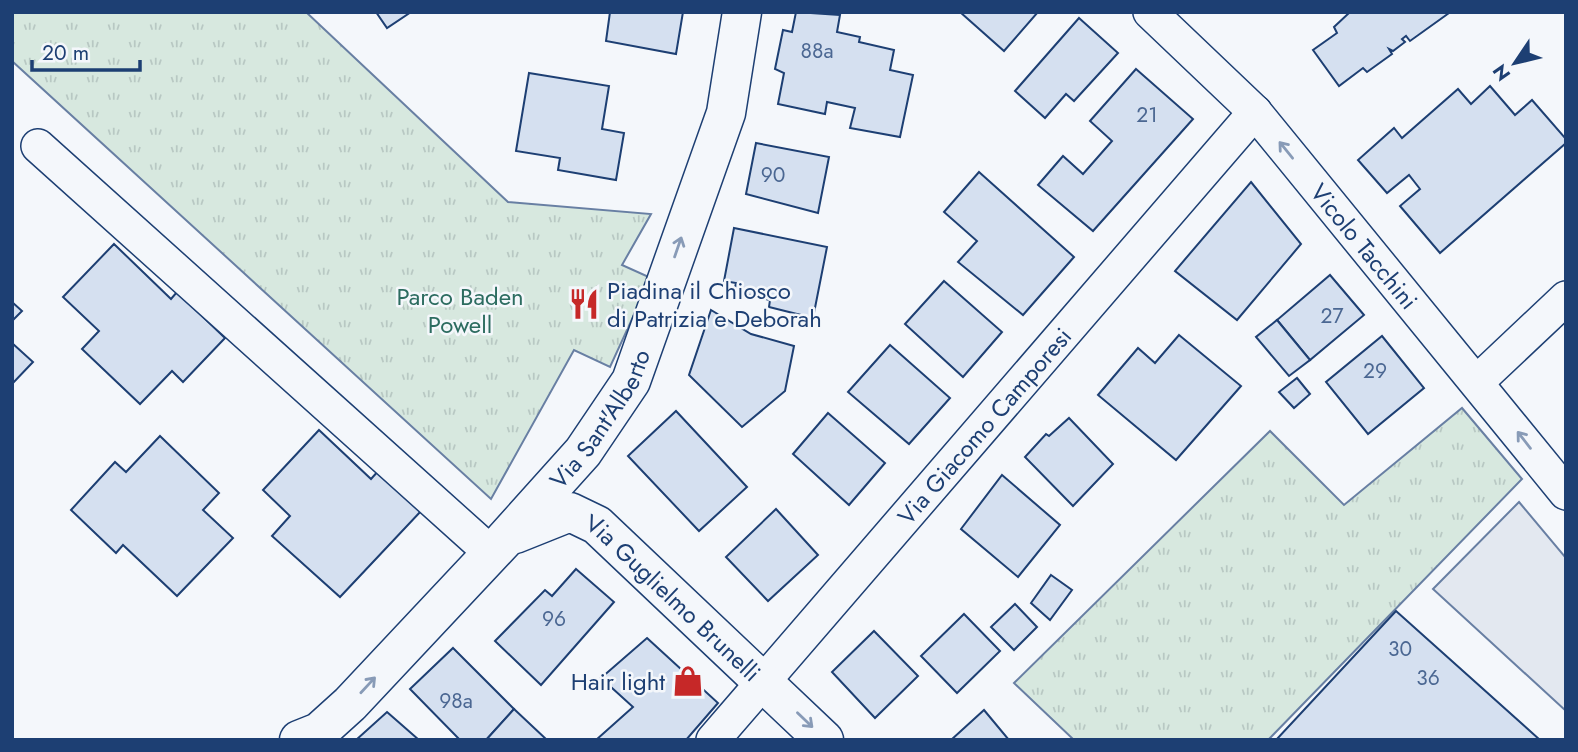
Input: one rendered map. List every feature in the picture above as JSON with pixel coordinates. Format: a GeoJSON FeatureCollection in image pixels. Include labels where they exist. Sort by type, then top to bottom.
{"type":"FeatureCollection","features":[{"type":"Feature","properties":{"kind":"street","name":"Via Sant'Alberto"},"geometry":{"type":"LineString","coordinates":[[309,737],[351,705],[583,452],[631,381],[726,113],[742,12]]}},
{"type":"Feature","properties":{"kind":"street","name":"Vicolo Tacchini"},"geometry":{"type":"LineString","coordinates":[[1150,12],[1255,112],[1566,493]]}},
{"type":"Feature","properties":{"kind":"street","name":"Via Giacomo Camporesi"},"geometry":{"type":"LineString","coordinates":[[713,740],[1255,112]]}},
{"type":"Feature","properties":{"kind":"street"},"geometry":{"type":"LineString","coordinates":[[38,146],[497,547]]}},
{"type":"Feature","properties":{"kind":"street"},"geometry":{"type":"LineString","coordinates":[[1477,382],[1566,298]]}},
{"type":"Feature","properties":{"kind":"street","name":"Via Guglielmo Brunelli"},"geometry":{"type":"LineString","coordinates":[[497,547],[570,512],[597,525],[824,740]]}},
{"type":"Feature","properties":{"kind":"green space","name":"Parco Baden Powell"},"geometry":{"type":"Polygon","coordinates":[[[12,12],[306,12],[508,202],[651,214],[622,265],[651,278],[610,367],[574,350],[491,499],[12,61],[12,12]]]}},
{"type":"Feature","properties":{"kind":"green space"},"geometry":{"type":"Polygon","coordinates":[[[1462,408],[1522,479],[1268,740],[1074,740],[1014,683],[1270,431],[1344,505],[1462,408]]]}},
{"type":"Feature","properties":{"kind":"shaded area"},"geometry":{"type":"Polygon","coordinates":[[[1519,502],[1566,558],[1566,711],[1433,589],[1519,502]]]}},
{"type":"Feature","properties":{"kind":"building"},"geometry":{"type":"Polygon","coordinates":[[[376,12],[411,12],[387,28],[376,12]]]}},
{"type":"Feature","properties":{"kind":"building"},"geometry":{"type":"Polygon","coordinates":[[[610,12],[683,12],[676,54],[606,41],[610,12]]]}},
{"type":"Feature","properties":{"kind":"building"},"geometry":{"type":"Polygon","coordinates":[[[796,12],[840,15],[837,32],[860,37],[859,42],[894,50],[890,70],[913,75],[900,137],[850,128],[855,108],[827,102],[825,114],[778,104],[784,73],[775,69],[783,30],[792,32],[796,12]]]}},
{"type":"Feature","properties":{"kind":"building"},"geometry":{"type":"Polygon","coordinates":[[[960,12],[1038,12],[1004,51],[960,12]]]}},
{"type":"Feature","properties":{"kind":"building"},"geometry":{"type":"Polygon","coordinates":[[[1350,12],[1449,13],[1410,41],[1406,36],[1402,39],[1405,42],[1393,51],[1389,49],[1392,54],[1367,72],[1363,68],[1339,86],[1313,50],[1337,33],[1334,27],[1350,12]]]}},
{"type":"Feature","properties":{"kind":"building"},"geometry":{"type":"Polygon","coordinates":[[[1079,18],[1118,53],[1074,101],[1066,94],[1045,118],[1015,91],[1079,18]]]}},
{"type":"Feature","properties":{"kind":"building"},"geometry":{"type":"Polygon","coordinates":[[[1136,69],[1193,119],[1093,231],[1038,185],[1063,156],[1083,174],[1112,141],[1090,121],[1136,69]]]}},
{"type":"Feature","properties":{"kind":"building"},"geometry":{"type":"Polygon","coordinates":[[[529,73],[609,86],[602,129],[624,133],[616,180],[558,170],[560,158],[516,151],[529,73]]]}},
{"type":"Feature","properties":{"kind":"building"},"geometry":{"type":"Polygon","coordinates":[[[1490,86],[1515,115],[1532,100],[1566,139],[1566,143],[1440,253],[1400,206],[1420,189],[1409,175],[1387,193],[1358,160],[1394,128],[1402,138],[1458,89],[1471,104],[1490,86]]]}},
{"type":"Feature","properties":{"kind":"building"},"geometry":{"type":"Polygon","coordinates":[[[756,143],[829,157],[818,213],[746,194],[756,143]]]}},
{"type":"Feature","properties":{"kind":"building"},"geometry":{"type":"Polygon","coordinates":[[[979,172],[1074,257],[1023,315],[958,262],[977,241],[944,212],[979,172]]]}},
{"type":"Feature","properties":{"kind":"building"},"geometry":{"type":"Polygon","coordinates":[[[1251,182],[1301,244],[1237,320],[1175,271],[1251,182]]]}},
{"type":"Feature","properties":{"kind":"building"},"geometry":{"type":"Polygon","coordinates":[[[734,228],[827,247],[813,318],[769,307],[770,300],[734,292],[736,283],[724,281],[734,228]]]}},
{"type":"Feature","properties":{"kind":"building"},"geometry":{"type":"Polygon","coordinates":[[[114,244],[171,299],[177,292],[225,338],[183,382],[172,371],[140,404],[82,349],[99,331],[63,297],[114,244]]]}},
{"type":"Feature","properties":{"kind":"building"},"geometry":{"type":"Polygon","coordinates":[[[1330,275],[1364,315],[1310,360],[1277,320],[1330,275]]]}},
{"type":"Feature","properties":{"kind":"building"},"geometry":{"type":"Polygon","coordinates":[[[944,281],[1002,332],[963,377],[905,324],[944,281]]]}},
{"type":"Feature","properties":{"kind":"building"},"geometry":{"type":"Polygon","coordinates":[[[12,302],[22,311],[12,321],[12,302]]]}},
{"type":"Feature","properties":{"kind":"building"},"geometry":{"type":"Polygon","coordinates":[[[711,310],[751,334],[794,346],[785,391],[742,427],[689,375],[711,310]]]}},
{"type":"Feature","properties":{"kind":"building"},"geometry":{"type":"Polygon","coordinates":[[[1277,320],[1310,360],[1289,376],[1256,337],[1277,320]]]}},
{"type":"Feature","properties":{"kind":"building"},"geometry":{"type":"Polygon","coordinates":[[[1179,335],[1241,386],[1176,460],[1098,395],[1138,348],[1155,363],[1179,335]]]}},
{"type":"Feature","properties":{"kind":"building"},"geometry":{"type":"Polygon","coordinates":[[[1382,336],[1424,388],[1368,434],[1326,382],[1382,336]]]}},
{"type":"Feature","properties":{"kind":"building"},"geometry":{"type":"Polygon","coordinates":[[[12,343],[33,362],[12,384],[12,343]]]}},
{"type":"Feature","properties":{"kind":"building"},"geometry":{"type":"Polygon","coordinates":[[[890,345],[950,398],[909,444],[848,392],[890,345]]]}},
{"type":"Feature","properties":{"kind":"building"},"geometry":{"type":"Polygon","coordinates":[[[1297,378],[1310,394],[1294,408],[1279,392],[1297,378]]]}},
{"type":"Feature","properties":{"kind":"building"},"geometry":{"type":"Polygon","coordinates":[[[676,411],[747,487],[699,531],[628,456],[676,411]]]}},
{"type":"Feature","properties":{"kind":"building"},"geometry":{"type":"Polygon","coordinates":[[[828,413],[885,463],[849,505],[793,454],[828,413]]]}},
{"type":"Feature","properties":{"kind":"building"},"geometry":{"type":"Polygon","coordinates":[[[1069,418],[1113,464],[1073,506],[1025,457],[1046,434],[1049,436],[1069,418]]]}},
{"type":"Feature","properties":{"kind":"building"},"geometry":{"type":"Polygon","coordinates":[[[319,430],[371,479],[380,469],[422,510],[340,597],[272,536],[290,516],[263,490],[319,430]]]}},
{"type":"Feature","properties":{"kind":"building"},"geometry":{"type":"Polygon","coordinates":[[[160,436],[219,493],[203,510],[233,538],[177,596],[123,545],[116,553],[71,510],[115,462],[126,472],[160,436]]]}},
{"type":"Feature","properties":{"kind":"building"},"geometry":{"type":"Polygon","coordinates":[[[1002,475],[1060,525],[1018,577],[961,529],[1002,475]]]}},
{"type":"Feature","properties":{"kind":"building"},"geometry":{"type":"Polygon","coordinates":[[[776,509],[818,555],[768,601],[726,557],[776,509]]]}},
{"type":"Feature","properties":{"kind":"building"},"geometry":{"type":"Polygon","coordinates":[[[576,569],[614,602],[541,685],[495,641],[545,590],[552,596],[576,569]]]}},
{"type":"Feature","properties":{"kind":"building"},"geometry":{"type":"Polygon","coordinates":[[[1051,575],[1072,590],[1050,620],[1031,603],[1051,575]]]}},
{"type":"Feature","properties":{"kind":"building"},"geometry":{"type":"Polygon","coordinates":[[[1015,604],[1037,627],[1014,650],[991,627],[1015,604]]]}},
{"type":"Feature","properties":{"kind":"building"},"geometry":{"type":"Polygon","coordinates":[[[1396,611],[1540,740],[1276,740],[1396,611]]]}},
{"type":"Feature","properties":{"kind":"building"},"geometry":{"type":"Polygon","coordinates":[[[964,614],[1000,651],[957,693],[921,656],[964,614]]]}},
{"type":"Feature","properties":{"kind":"building"},"geometry":{"type":"Polygon","coordinates":[[[874,631],[918,676],[875,718],[832,672],[874,631]]]}},
{"type":"Feature","properties":{"kind":"building"},"geometry":{"type":"Polygon","coordinates":[[[647,638],[718,703],[686,740],[596,740],[633,707],[601,678],[647,638]]]}},
{"type":"Feature","properties":{"kind":"building"},"geometry":{"type":"Polygon","coordinates":[[[453,648],[514,709],[486,740],[460,740],[410,689],[453,648]]]}},
{"type":"Feature","properties":{"kind":"building"},"geometry":{"type":"Polygon","coordinates":[[[514,709],[547,740],[486,740],[514,709]]]}},
{"type":"Feature","properties":{"kind":"building"},"geometry":{"type":"Polygon","coordinates":[[[984,710],[1009,740],[951,740],[984,710]]]}},
{"type":"Feature","properties":{"kind":"building"},"geometry":{"type":"Polygon","coordinates":[[[387,712],[419,740],[356,740],[387,712]]]}},
{"type":"Feature","properties":{"kind":"place","name":"Piadina il Chiosco di Patrizia e Deborah"},"geometry":{"type":"Point","coordinates":[584,304]}},
{"type":"Feature","properties":{"kind":"place","name":"Hair light"},"geometry":{"type":"Point","coordinates":[688,681]}}]}
